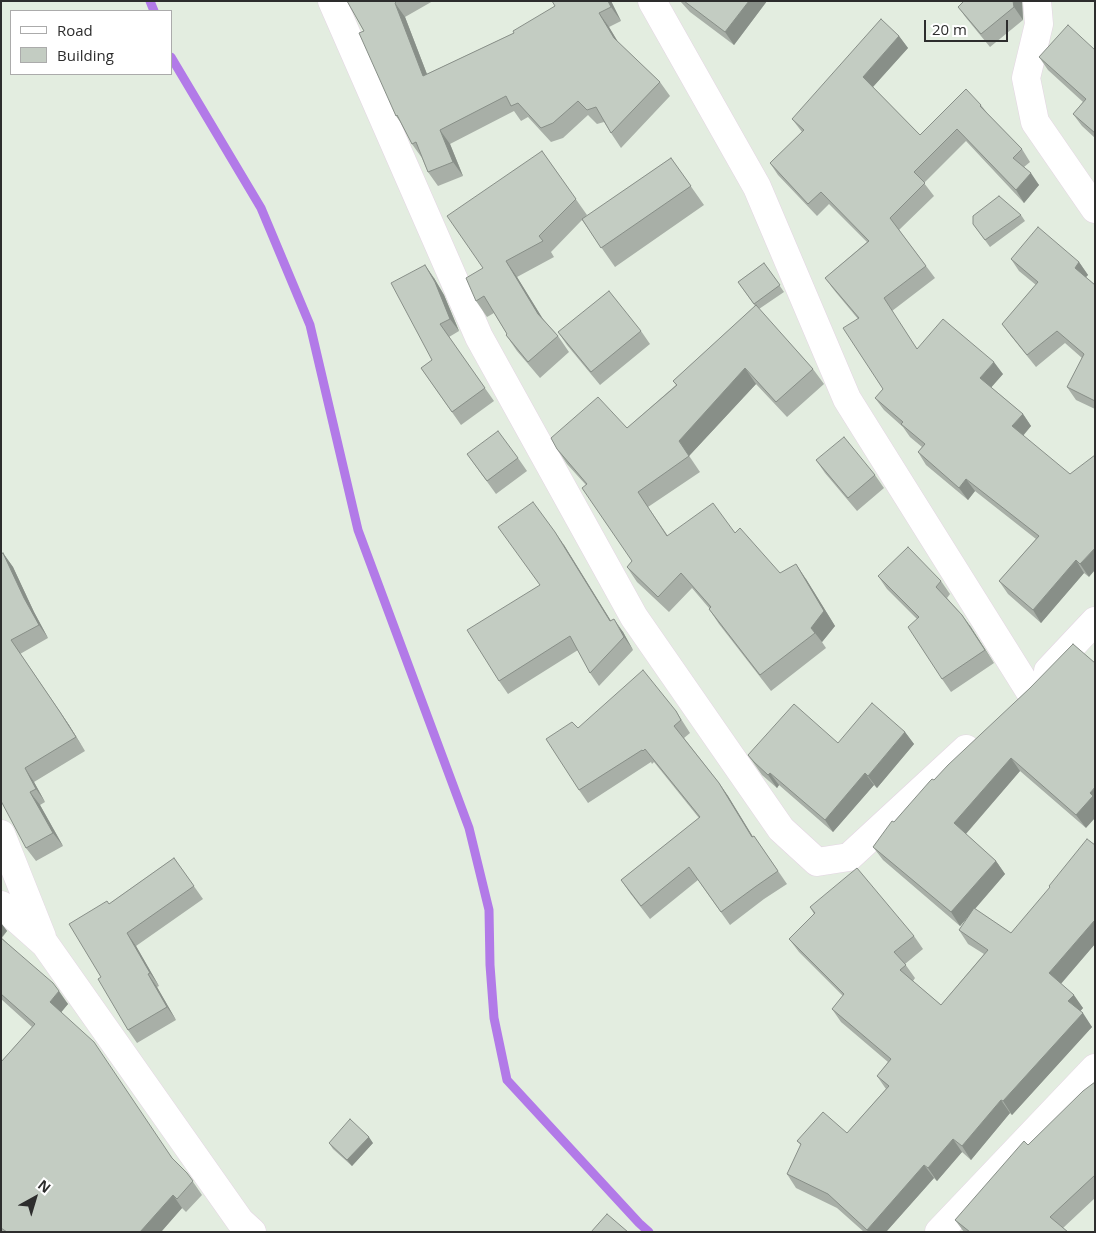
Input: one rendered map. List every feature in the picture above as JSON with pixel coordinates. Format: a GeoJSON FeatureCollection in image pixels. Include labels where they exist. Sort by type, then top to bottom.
{"type":"FeatureCollection","features":[{"type":"Feature","properties":{"kind":"street"},"geometry":{"type":"LineString","coordinates":[[332,1],[479,337],[634,617],[781,828],[817,862],[849,857],[980,736]]}},
{"type":"Feature","properties":{"kind":"street"},"geometry":{"type":"LineString","coordinates":[[652,1],[757,187],[847,398],[1030,690]]}},
{"type":"Feature","properties":{"kind":"street"},"geometry":{"type":"LineString","coordinates":[[1037,1],[1039,24],[1026,78],[1035,122],[1095,209]]}},
{"type":"Feature","properties":{"kind":"street"},"geometry":{"type":"LineString","coordinates":[[1008,710],[1030,690],[1095,621]]}},
{"type":"Feature","properties":{"kind":"street"},"geometry":{"type":"LineString","coordinates":[[1,834],[44,944]]}},
{"type":"Feature","properties":{"kind":"street"},"geometry":{"type":"LineString","coordinates":[[1,905],[44,944],[240,1221],[252,1232]]}},
{"type":"Feature","properties":{"kind":"street"},"geometry":{"type":"LineString","coordinates":[[939,1232],[1095,1068]]}},
{"type":"Feature","properties":{"kind":"building"},"geometry":{"type":"Polygon","coordinates":[[[347,1],[397,1],[395,3],[423,76],[514,33],[513,31],[555,6],[552,1],[608,1],[611,7],[599,13],[614,38],[660,82],[611,133],[596,107],[587,110],[578,101],[553,123],[541,128],[518,103],[511,106],[506,96],[440,130],[453,162],[428,172],[416,142],[412,144],[396,116],[359,33],[364,31],[347,1]]]}},
{"type":"Feature","properties":{"kind":"building"},"geometry":{"type":"Polygon","coordinates":[[[684,1],[749,1],[725,32],[684,1]]]}},
{"type":"Feature","properties":{"kind":"building"},"geometry":{"type":"Polygon","coordinates":[[[964,1],[1013,1],[1014,7],[981,34],[958,7],[964,1]]]}},
{"type":"Feature","properties":{"kind":"building"},"geometry":{"type":"Polygon","coordinates":[[[881,19],[899,36],[863,77],[920,135],[966,89],[1022,149],[1013,158],[1031,173],[1016,190],[957,129],[914,172],[925,183],[890,218],[926,266],[884,298],[917,349],[943,319],[994,362],[980,378],[1023,414],[1012,426],[1070,474],[1095,455],[1095,548],[1080,564],[1076,560],[1033,610],[999,581],[1039,536],[966,479],[959,488],[918,452],[925,444],[901,424],[903,422],[875,398],[883,389],[843,328],[859,318],[825,278],[869,241],[821,192],[808,204],[770,163],[804,130],[792,119],[881,19]]]}},
{"type":"Feature","properties":{"kind":"building"},"geometry":{"type":"Polygon","coordinates":[[[1068,25],[1095,50],[1095,133],[1073,114],[1086,99],[1039,57],[1068,25]]]}},
{"type":"Feature","properties":{"kind":"building"},"geometry":{"type":"Polygon","coordinates":[[[542,151],[576,199],[539,236],[543,241],[506,261],[538,314],[558,336],[528,362],[506,335],[484,296],[476,301],[466,278],[483,268],[447,216],[542,151]]]}},
{"type":"Feature","properties":{"kind":"building"},"geometry":{"type":"Polygon","coordinates":[[[671,158],[691,186],[601,248],[582,219],[671,158]]]}},
{"type":"Feature","properties":{"kind":"building"},"geometry":{"type":"Polygon","coordinates":[[[999,196],[1021,215],[985,240],[973,224],[973,216],[999,196]]]}},
{"type":"Feature","properties":{"kind":"building"},"geometry":{"type":"Polygon","coordinates":[[[1038,227],[1079,262],[1075,268],[1095,285],[1095,401],[1067,387],[1084,354],[1057,331],[1027,355],[1002,324],[1038,282],[1011,259],[1038,227]]]}},
{"type":"Feature","properties":{"kind":"building"},"geometry":{"type":"Polygon","coordinates":[[[764,263],[780,285],[754,304],[738,282],[764,263]]]}},
{"type":"Feature","properties":{"kind":"building"},"geometry":{"type":"Polygon","coordinates":[[[425,265],[435,282],[450,319],[440,324],[485,388],[452,412],[421,368],[432,360],[391,283],[425,265]]]}},
{"type":"Feature","properties":{"kind":"building"},"geometry":{"type":"Polygon","coordinates":[[[609,291],[641,331],[591,372],[558,332],[609,291]]]}},
{"type":"Feature","properties":{"kind":"building"},"geometry":{"type":"Polygon","coordinates":[[[756,305],[813,369],[776,402],[745,368],[679,441],[689,456],[638,492],[667,536],[713,503],[735,533],[740,528],[780,573],[796,564],[824,611],[811,628],[815,633],[760,675],[709,609],[711,607],[681,573],[658,597],[627,567],[632,561],[582,488],[587,484],[557,449],[551,438],[598,397],[627,428],[677,385],[673,381],[756,305]]]}},
{"type":"Feature","properties":{"kind":"building"},"geometry":{"type":"Polygon","coordinates":[[[498,431],[518,458],[487,481],[467,454],[498,431]]]}},
{"type":"Feature","properties":{"kind":"building"},"geometry":{"type":"Polygon","coordinates":[[[844,437],[875,475],[848,498],[816,460],[844,437]]]}},
{"type":"Feature","properties":{"kind":"building"},"geometry":{"type":"Polygon","coordinates":[[[533,502],[555,532],[610,621],[614,619],[624,637],[590,673],[570,636],[499,681],[467,630],[540,585],[498,527],[533,502]]]}},
{"type":"Feature","properties":{"kind":"building"},"geometry":{"type":"Polygon","coordinates":[[[908,547],[941,581],[936,587],[962,615],[985,650],[942,679],[908,627],[919,617],[878,576],[908,547]]]}},
{"type":"Feature","properties":{"kind":"building"},"geometry":{"type":"Polygon","coordinates":[[[3,553],[39,625],[11,640],[76,737],[25,768],[36,789],[30,792],[53,833],[26,848],[1,801],[1,554],[3,553]]]}},
{"type":"Feature","properties":{"kind":"building"},"geometry":{"type":"Polygon","coordinates":[[[1073,644],[1095,663],[1095,787],[1090,793],[1093,796],[1076,815],[1011,758],[954,823],[996,861],[951,912],[873,847],[892,821],[894,822],[930,781],[934,780],[1073,644]]]}},
{"type":"Feature","properties":{"kind":"building"},"geometry":{"type":"Polygon","coordinates":[[[643,670],[681,720],[674,726],[719,783],[752,837],[754,836],[778,871],[721,912],[689,867],[641,906],[621,880],[700,817],[645,749],[579,790],[546,739],[572,722],[578,728],[643,670]]]}},
{"type":"Feature","properties":{"kind":"building"},"geometry":{"type":"Polygon","coordinates":[[[872,703],[905,732],[868,776],[865,773],[825,820],[770,773],[768,775],[748,755],[794,704],[838,743],[872,703]]]}},
{"type":"Feature","properties":{"kind":"building"},"geometry":{"type":"Polygon","coordinates":[[[1087,839],[1095,845],[1095,922],[1049,973],[1074,995],[1068,1001],[1083,1013],[1003,1101],[1001,1100],[962,1146],[953,1139],[928,1168],[924,1165],[867,1230],[828,1194],[787,1174],[801,1144],[797,1141],[823,1112],[847,1133],[889,1086],[877,1076],[891,1059],[832,1009],[844,994],[789,939],[815,913],[810,907],[857,868],[914,936],[894,952],[906,965],[900,970],[941,1005],[988,950],[959,930],[974,908],[1011,933],[1087,839]]]}},
{"type":"Feature","properties":{"kind":"building"},"geometry":{"type":"Polygon","coordinates":[[[174,858],[194,886],[127,933],[167,1007],[128,1030],[98,979],[101,977],[69,924],[107,901],[109,904],[174,858]]]}},
{"type":"Feature","properties":{"kind":"building"},"geometry":{"type":"Polygon","coordinates":[[[1,938],[53,983],[59,991],[50,1002],[94,1042],[172,1158],[193,1181],[177,1199],[173,1195],[140,1232],[7,1232],[1,1228],[1,1062],[35,1024],[1,994],[1,938]]]}},
{"type":"Feature","properties":{"kind":"building"},"geometry":{"type":"Polygon","coordinates":[[[1095,1082],[1095,1175],[1050,1217],[1068,1232],[970,1232],[955,1220],[1024,1141],[1028,1145],[1083,1091],[1095,1082]]]}},
{"type":"Feature","properties":{"kind":"building"},"geometry":{"type":"Polygon","coordinates":[[[350,1119],[369,1137],[347,1160],[329,1143],[350,1119]]]}},
{"type":"Feature","properties":{"kind":"building"},"geometry":{"type":"Polygon","coordinates":[[[607,1214],[628,1232],[591,1232],[607,1214]]]}},
{"type":"Feature","properties":{"kind":"waterway"},"geometry":{"type":"LineString","coordinates":[[150,1],[154,10]]}},
{"type":"Feature","properties":{"kind":"waterway"},"geometry":{"type":"LineString","coordinates":[[172,59],[261,208],[310,325],[358,530],[469,828],[489,910],[490,965],[494,1018],[507,1080],[649,1232]]}}]}
